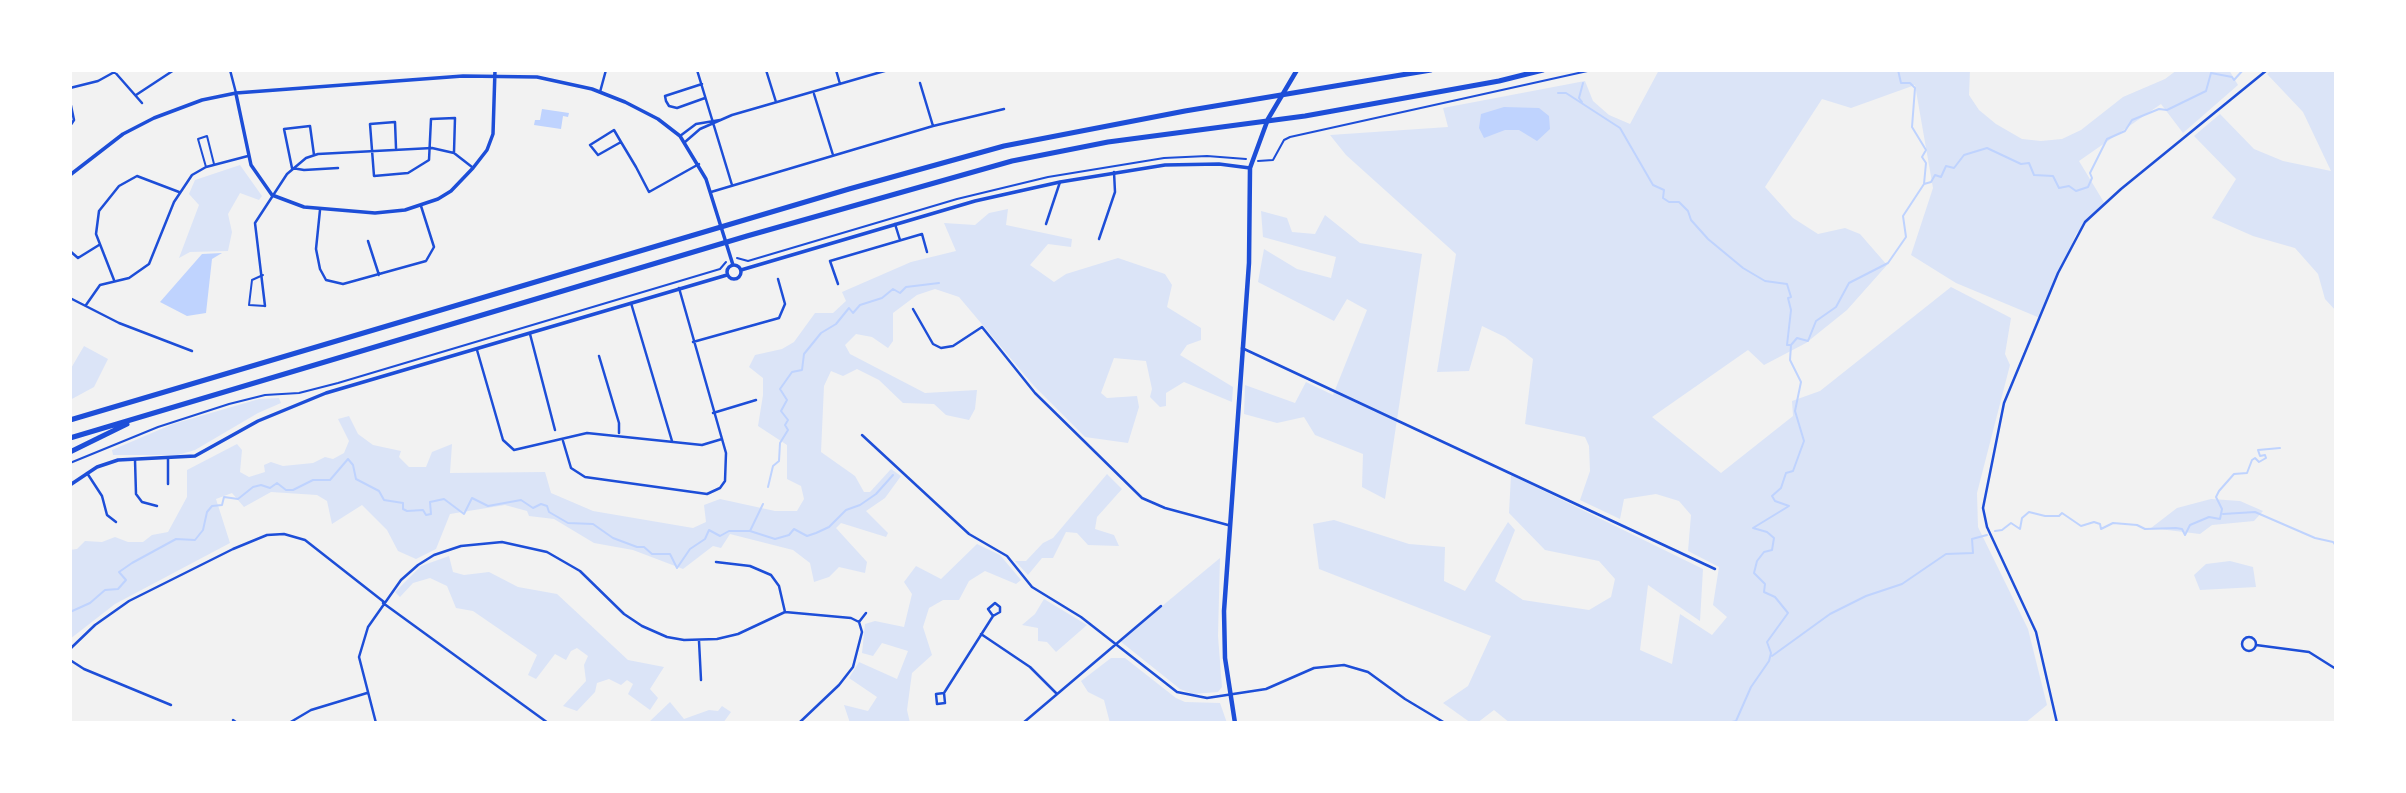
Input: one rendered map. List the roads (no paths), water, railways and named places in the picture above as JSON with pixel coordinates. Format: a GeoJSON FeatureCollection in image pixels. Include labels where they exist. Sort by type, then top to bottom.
{"type":"FeatureCollection","features":[{"type":"Feature","properties":{"kind":"highway"},"geometry":{"type":"LineString","coordinates":[[72,419],[836,193],[1004,146],[1171,114],[1431,70]]}},
{"type":"Feature","properties":{"kind":"highway"},"geometry":{"type":"LineString","coordinates":[[70,438],[760,232],[1012,160],[1108,142],[1305,116],[1543,70]]}},
{"type":"Feature","properties":{"kind":"highway"},"geometry":{"type":"LineString","coordinates":[[70,452],[140,418]]}},
{"type":"Feature","properties":{"kind":"main road"},"geometry":{"type":"LineString","coordinates":[[1234,723],[1224,611],[1228,524],[1240,407],[1249,263],[1250,168],[1262,132],[1297,70]]}},
{"type":"Feature","properties":{"kind":"street"},"geometry":{"type":"LineString","coordinates":[[136,95],[174,70]]}},
{"type":"Feature","properties":{"kind":"street"},"geometry":{"type":"LineString","coordinates":[[230,70],[248,156],[256,176],[272,195],[287,203],[320,210],[375,213],[421,205],[451,191],[473,169],[487,150],[493,134],[495,72]]}},
{"type":"Feature","properties":{"kind":"street"},"geometry":{"type":"LineString","coordinates":[[600,92],[606,70]]}},
{"type":"Feature","properties":{"kind":"street"},"geometry":{"type":"LineString","coordinates":[[697,70],[733,185]]}},
{"type":"Feature","properties":{"kind":"street"},"geometry":{"type":"LineString","coordinates":[[766,70],[776,102]]}},
{"type":"Feature","properties":{"kind":"street"},"geometry":{"type":"LineString","coordinates":[[836,70],[840,85]]}},
{"type":"Feature","properties":{"kind":"street"},"geometry":{"type":"LineString","coordinates":[[685,142],[700,129],[720,120],[888,70]]}},
{"type":"Feature","properties":{"kind":"street"},"geometry":{"type":"LineString","coordinates":[[2057,723],[2036,632],[1987,527],[1983,508],[2004,403],[2058,273],[2085,222],[2121,189],[2267,70]]}},
{"type":"Feature","properties":{"kind":"street"},"geometry":{"type":"LineString","coordinates":[[70,88],[98,81],[115,71],[142,103]]}},
{"type":"Feature","properties":{"kind":"street"},"geometry":{"type":"LineString","coordinates":[[70,175],[123,134],[177,108],[236,93],[495,72],[537,77],[600,92],[641,109],[680,136],[699,164],[711,192],[733,265],[741,271]]}},
{"type":"Feature","properties":{"kind":"street"},"geometry":{"type":"LineString","coordinates":[[920,83],[933,126]]}},
{"type":"Feature","properties":{"kind":"street"},"geometry":{"type":"LineString","coordinates":[[702,84],[665,96],[666,101],[669,106],[677,108],[706,98]]}},
{"type":"Feature","properties":{"kind":"street"},"geometry":{"type":"LineString","coordinates":[[814,93],[833,155]]}},
{"type":"Feature","properties":{"kind":"street"},"geometry":{"type":"LineString","coordinates":[[70,101],[74,120],[70,125]]}},
{"type":"Feature","properties":{"kind":"street"},"geometry":{"type":"LineString","coordinates":[[711,192],[933,126],[1004,109]]}},
{"type":"Feature","properties":{"kind":"street"},"geometry":{"type":"LineString","coordinates":[[396,148],[395,122],[369,124],[374,176],[408,173],[429,160],[432,148],[431,119],[456,118],[454,153]]}},
{"type":"Feature","properties":{"kind":"street"},"geometry":{"type":"LineString","coordinates":[[680,136],[696,124],[712,119],[720,120]]}},
{"type":"Feature","properties":{"kind":"street"},"geometry":{"type":"LineString","coordinates":[[292,168],[284,129],[310,126],[314,155]]}},
{"type":"Feature","properties":{"kind":"street"},"geometry":{"type":"LineString","coordinates":[[621,142],[598,155],[590,145],[614,130],[621,142],[649,192],[699,164]]}},
{"type":"Feature","properties":{"kind":"street"},"geometry":{"type":"LineString","coordinates":[[265,306],[255,223],[292,168],[314,155],[396,148],[432,148],[454,153],[473,169]]}},
{"type":"Feature","properties":{"kind":"street"},"geometry":{"type":"LineString","coordinates":[[86,305],[100,285],[130,278],[149,264],[179,192],[192,175],[206,167],[248,156]]}},
{"type":"Feature","properties":{"kind":"street"},"geometry":{"type":"LineString","coordinates":[[741,271],[975,201],[1059,182],[1190,163],[1250,168]]}},
{"type":"Feature","properties":{"kind":"street"},"geometry":{"type":"LineString","coordinates":[[292,168],[338,168]]}},
{"type":"Feature","properties":{"kind":"street"},"geometry":{"type":"LineString","coordinates":[[1100,239],[1115,192],[1114,172]]}},
{"type":"Feature","properties":{"kind":"street"},"geometry":{"type":"LineString","coordinates":[[114,281],[99,245],[96,227],[99,211],[129,178],[142,176],[179,192]]}},
{"type":"Feature","properties":{"kind":"street"},"geometry":{"type":"LineString","coordinates":[[1046,224],[1059,182]]}},
{"type":"Feature","properties":{"kind":"street"},"geometry":{"type":"LineString","coordinates":[[320,210],[316,250],[320,269],[326,280],[343,284],[426,261],[432,254],[433,239],[421,205]]}},
{"type":"Feature","properties":{"kind":"street"},"geometry":{"type":"LineString","coordinates":[[895,225],[900,240]]}},
{"type":"Feature","properties":{"kind":"street"},"geometry":{"type":"LineString","coordinates":[[838,284],[830,261],[922,234],[927,252]]}},
{"type":"Feature","properties":{"kind":"street"},"geometry":{"type":"LineString","coordinates":[[368,241],[379,275]]}},
{"type":"Feature","properties":{"kind":"street"},"geometry":{"type":"LineString","coordinates":[[70,251],[78,258],[99,245]]}},
{"type":"Feature","properties":{"kind":"street"},"geometry":{"type":"LineString","coordinates":[[727,275],[729,267],[733,265]]}},
{"type":"Feature","properties":{"kind":"street"},"geometry":{"type":"LineString","coordinates":[[727,275],[730,279],[738,279],[741,271]]}},
{"type":"Feature","properties":{"kind":"street"},"geometry":{"type":"LineString","coordinates":[[70,485],[110,462],[195,456],[258,421],[326,393],[727,275]]}},
{"type":"Feature","properties":{"kind":"street"},"geometry":{"type":"LineString","coordinates":[[693,342],[779,318],[785,304],[778,279]]}},
{"type":"Feature","properties":{"kind":"street"},"geometry":{"type":"LineString","coordinates":[[563,441],[571,468],[585,477],[706,495],[715,492],[725,481],[726,453],[680,288]]}},
{"type":"Feature","properties":{"kind":"street"},"geometry":{"type":"LineString","coordinates":[[70,298],[119,323],[192,351]]}},
{"type":"Feature","properties":{"kind":"street"},"geometry":{"type":"LineString","coordinates":[[631,303],[672,441]]}},
{"type":"Feature","properties":{"kind":"street"},"geometry":{"type":"LineString","coordinates":[[913,309],[933,344],[941,348],[953,346],[982,327],[1035,393],[1142,499],[1165,508],[1228,524]]}},
{"type":"Feature","properties":{"kind":"street"},"geometry":{"type":"LineString","coordinates":[[530,334],[555,430]]}},
{"type":"Feature","properties":{"kind":"street"},"geometry":{"type":"LineString","coordinates":[[1242,348],[1715,569]]}},
{"type":"Feature","properties":{"kind":"street"},"geometry":{"type":"LineString","coordinates":[[477,350],[507,446],[521,450],[587,433],[702,445],[722,439]]}},
{"type":"Feature","properties":{"kind":"street"},"geometry":{"type":"LineString","coordinates":[[598,356],[619,435]]}},
{"type":"Feature","properties":{"kind":"street"},"geometry":{"type":"LineString","coordinates":[[713,413],[756,400]]}},
{"type":"Feature","properties":{"kind":"street"},"geometry":{"type":"LineString","coordinates":[[862,435],[969,534],[1007,556],[1032,587],[1081,617],[1177,692],[1195,697],[1230,695],[1274,687],[1325,665],[1352,666],[1368,672],[1445,723]]}},
{"type":"Feature","properties":{"kind":"street"},"geometry":{"type":"LineString","coordinates":[[168,484],[169,459]]}},
{"type":"Feature","properties":{"kind":"street"},"geometry":{"type":"LineString","coordinates":[[135,460],[136,494],[142,502],[157,506]]}},
{"type":"Feature","properties":{"kind":"street"},"geometry":{"type":"LineString","coordinates":[[88,474],[102,496],[107,515],[116,522]]}},
{"type":"Feature","properties":{"kind":"street"},"geometry":{"type":"LineString","coordinates":[[70,649],[95,625],[130,601],[233,549],[267,535],[284,534],[305,540],[384,603],[547,722]]}},
{"type":"Feature","properties":{"kind":"street"},"geometry":{"type":"LineString","coordinates":[[376,723],[361,670],[361,645],[384,603],[401,580],[433,555],[461,546],[502,542],[526,546],[566,562],[593,582],[624,614],[649,630],[667,637],[699,641],[738,634],[785,612],[851,618],[859,622],[862,632],[852,667],[839,685],[799,723]]}},
{"type":"Feature","properties":{"kind":"street"},"geometry":{"type":"LineString","coordinates":[[716,562],[750,566],[771,575],[779,586],[785,612]]}},
{"type":"Feature","properties":{"kind":"street"},"geometry":{"type":"LineString","coordinates":[[1023,723],[1161,606]]}},
{"type":"Feature","properties":{"kind":"street"},"geometry":{"type":"LineString","coordinates":[[859,622],[866,613]]}},
{"type":"Feature","properties":{"kind":"street"},"geometry":{"type":"LineString","coordinates":[[944,694],[993,616]]}},
{"type":"Feature","properties":{"kind":"street"},"geometry":{"type":"LineString","coordinates":[[981,634],[1030,667],[1057,694]]}},
{"type":"Feature","properties":{"kind":"street"},"geometry":{"type":"LineString","coordinates":[[2248,637],[2255,640],[2256,645],[2250,651],[2241,645],[2244,638],[2248,637]]}},
{"type":"Feature","properties":{"kind":"street"},"geometry":{"type":"LineString","coordinates":[[699,641],[701,680]]}},
{"type":"Feature","properties":{"kind":"street"},"geometry":{"type":"LineString","coordinates":[[2256,645],[2309,652],[2336,669]]}},
{"type":"Feature","properties":{"kind":"street"},"geometry":{"type":"LineString","coordinates":[[70,660],[84,669],[170,705]]}},
{"type":"Feature","properties":{"kind":"street"},"geometry":{"type":"LineString","coordinates":[[289,723],[311,710],[367,693]]}},
{"type":"Feature","properties":{"kind":"lane"},"geometry":{"type":"LineString","coordinates":[[206,167],[198,139],[207,136],[214,165]]}},
{"type":"Feature","properties":{"kind":"lane"},"geometry":{"type":"LineString","coordinates":[[263,275],[252,280],[249,305],[265,306]]}},
{"type":"Feature","properties":{"kind":"water"},"geometry":{"type":"Polygon","coordinates":[[[1504,107],[1539,108],[1549,116],[1550,129],[1537,141],[1519,130],[1505,130],[1484,138],[1479,128],[1481,114],[1504,107]]]}},
{"type":"Feature","properties":{"kind":"water"},"geometry":{"type":"Polygon","coordinates":[[[542,109],[569,113],[568,117],[563,116],[561,129],[534,125],[535,120],[540,120],[542,109]]]}},
{"type":"Feature","properties":{"kind":"water"},"geometry":{"type":"Polygon","coordinates":[[[222,253],[212,259],[206,313],[187,316],[160,302],[202,254],[222,253]]]}},
{"type":"Feature","properties":{"kind":"waterway"},"geometry":{"type":"LineString","coordinates":[[1791,345],[1797,338],[1808,341],[1816,321],[1836,307],[1849,283],[1888,263],[1906,237],[1903,216],[1924,184],[1926,163],[1922,157],[1926,150],[1912,127],[1915,88],[1910,83],[1901,83],[1898,70]]}},
{"type":"Feature","properties":{"kind":"waterway"},"geometry":{"type":"LineString","coordinates":[[1924,184],[1931,182],[1935,175],[1941,177],[1946,166],[1954,168],[1964,155],[1987,148],[2021,164],[2029,163],[2034,175],[2053,176],[2059,188],[2069,186],[2076,191],[2088,187],[2092,178],[2090,173],[2107,139],[2125,131],[2132,120],[2159,109],[2167,110],[2206,91],[2211,73],[2232,77],[2234,80],[2243,70]]}},
{"type":"Feature","properties":{"kind":"waterway"},"geometry":{"type":"LineString","coordinates":[[1582,102],[1579,98],[1583,83]]}},
{"type":"Feature","properties":{"kind":"waterway"},"geometry":{"type":"LineString","coordinates":[[1558,93],[1566,93],[1620,128],[1653,185],[1664,190],[1663,198],[1669,202],[1679,202],[1708,239],[1743,268],[1765,281],[1787,284],[1791,297],[1788,298],[1791,310],[1787,345],[1791,345],[1790,360],[1801,382],[1795,411],[1804,441],[1793,471],[1786,473],[1781,488],[1772,496],[1775,501],[1789,506],[1753,528],[1767,532],[1774,538],[1772,550],[1764,552],[1757,561],[1754,573],[1765,584],[1764,592],[1775,597],[1788,613],[1767,642],[1771,653],[1769,661],[1751,687],[1736,721],[1728,723]]}},
{"type":"Feature","properties":{"kind":"waterway"},"geometry":{"type":"LineString","coordinates":[[768,487],[773,466],[779,461],[780,443],[788,430],[785,425],[788,420],[781,411],[787,400],[780,389],[792,372],[802,370],[804,354],[821,333],[836,324],[849,308],[853,313],[860,305],[882,298],[893,289],[900,293],[906,287],[939,283]]}},
{"type":"Feature","properties":{"kind":"waterway"},"geometry":{"type":"LineString","coordinates":[[1995,531],[2002,530],[2011,523],[2020,529],[2022,518],[2029,512],[2045,516],[2059,516],[2062,513],[2081,526],[2094,522],[2100,524],[2101,529],[2113,523],[2137,525],[2145,529],[2176,528],[2182,529],[2185,535],[2190,525],[2209,517],[2220,519],[2222,509],[2216,497],[2219,491],[2234,474],[2247,473],[2252,460],[2255,458],[2259,462],[2266,458],[2265,455],[2260,456],[2258,450],[2280,448]]}},
{"type":"Feature","properties":{"kind":"waterway"},"geometry":{"type":"LineString","coordinates":[[70,612],[90,603],[105,590],[118,589],[126,580],[119,572],[132,563],[176,539],[195,540],[203,530],[207,512],[212,506],[222,505],[224,497],[238,499],[253,487],[261,485],[270,488],[277,483],[286,490],[293,490],[313,480],[330,480],[348,459],[353,465],[356,479],[379,491],[384,500],[403,503],[403,509],[407,511],[423,510],[426,515],[431,514],[430,502],[444,499],[464,514],[472,498],[488,506],[521,500],[533,508],[541,504],[568,523],[593,524],[613,538],[644,547],[652,554],[670,554],[677,568],[690,549],[705,539],[709,530],[720,536],[729,531],[750,531],[763,504]]}},
{"type":"Feature","properties":{"kind":"waterway"},"geometry":{"type":"LineString","coordinates":[[750,531],[775,539],[789,535],[794,529],[807,536],[816,533],[829,527],[846,510],[860,505],[876,494],[893,475]]}},
{"type":"Feature","properties":{"kind":"waterway"},"geometry":{"type":"LineString","coordinates":[[2223,514],[2255,512],[2315,538],[2333,542],[2336,546]]}},
{"type":"Feature","properties":{"kind":"waterway"},"geometry":{"type":"LineString","coordinates":[[1772,656],[1830,614],[1866,596],[1902,584],[1946,554],[1973,553],[1972,539],[1987,535]]}},
{"type":"Feature","properties":{"kind":"waterway"},"geometry":{"type":"LineString","coordinates":[[1705,723],[1724,723]]}}]}
